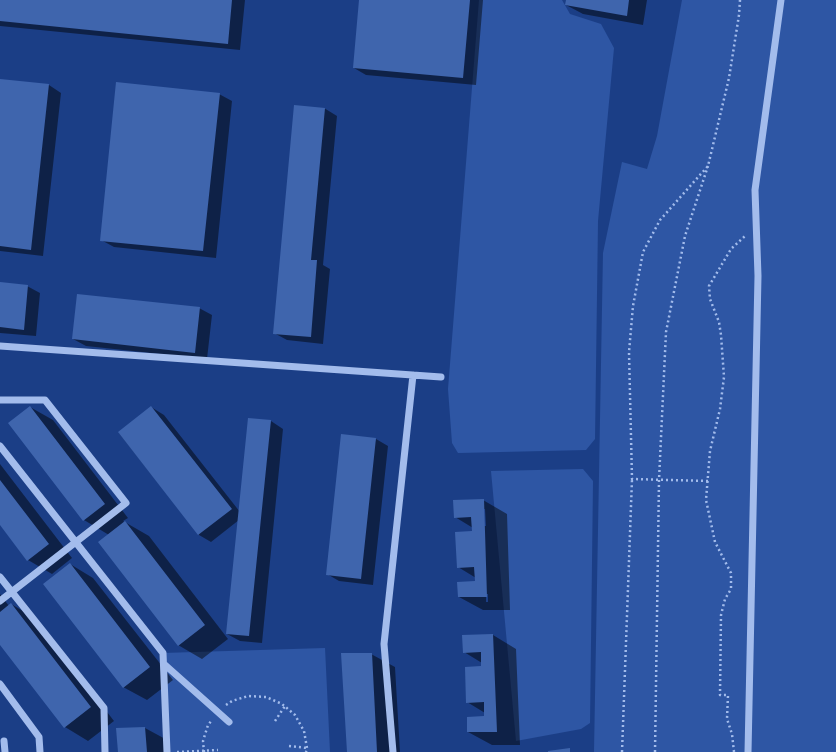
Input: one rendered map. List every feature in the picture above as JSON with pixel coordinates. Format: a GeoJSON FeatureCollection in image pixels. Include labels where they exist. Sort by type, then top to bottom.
{"type":"FeatureCollection","features":[{"type":"Feature","properties":{"kind":"street"},"geometry":{"type":"LineString","coordinates":[[748,752],[758,276],[755,190],[781,0]]}},
{"type":"Feature","properties":{"kind":"street"},"geometry":{"type":"LineString","coordinates":[[0,346],[441,377]]}},
{"type":"Feature","properties":{"kind":"street"},"geometry":{"type":"LineString","coordinates":[[393,752],[384,644],[413,375]]}},
{"type":"Feature","properties":{"kind":"street"},"geometry":{"type":"LineString","coordinates":[[0,400],[45,400],[126,503],[0,601]]}},
{"type":"Feature","properties":{"kind":"street"},"geometry":{"type":"LineString","coordinates":[[0,446],[163,653],[167,752]]}},
{"type":"Feature","properties":{"kind":"street"},"geometry":{"type":"LineString","coordinates":[[0,576],[104,708],[105,752]]}},
{"type":"Feature","properties":{"kind":"street"},"geometry":{"type":"LineString","coordinates":[[164,664],[229,722]]}},
{"type":"Feature","properties":{"kind":"street"},"geometry":{"type":"LineString","coordinates":[[0,684],[39,737],[40,752]]}},
{"type":"Feature","properties":{"kind":"street"},"geometry":{"type":"LineString","coordinates":[[4,741],[5,752]]}},
{"type":"Feature","properties":{"kind":"path"},"geometry":{"type":"LineString","coordinates":[[655,752],[659,480],[666,332],[684,236],[708,166],[729,78],[740,0]]}},
{"type":"Feature","properties":{"kind":"path"},"geometry":{"type":"LineString","coordinates":[[622,752],[632,479],[629,352],[633,306],[643,252],[660,220],[708,166]]}},
{"type":"Feature","properties":{"kind":"path"},"geometry":{"type":"LineString","coordinates":[[734,752],[732,734],[727,719],[728,694],[720,695],[721,615],[731,588],[731,573],[715,542],[706,500],[710,451],[720,409],[724,377],[719,322],[710,299],[709,286],[732,249],[740,239],[756,227]]}},
{"type":"Feature","properties":{"kind":"path"},"geometry":{"type":"LineString","coordinates":[[632,479],[708,481]]}},
{"type":"Feature","properties":{"kind":"path"},"geometry":{"type":"LineString","coordinates":[[204,751],[203,741],[208,725],[217,712],[232,702],[248,696],[266,697],[285,706],[295,715],[304,730],[307,748],[306,752]]}},
{"type":"Feature","properties":{"kind":"path"},"geometry":{"type":"LineString","coordinates":[[275,721],[285,706]]}},
{"type":"Feature","properties":{"kind":"path"},"geometry":{"type":"LineString","coordinates":[[289,746],[307,748]]}},
{"type":"Feature","properties":{"kind":"path"},"geometry":{"type":"LineString","coordinates":[[175,752],[218,750]]}},
{"type":"Feature","properties":{"kind":"shaded area"},"geometry":{"type":"Polygon","coordinates":[[[479,0],[562,0],[570,14],[601,24],[614,48],[598,221],[595,439],[586,450],[458,453],[452,443],[448,389],[479,0]]]}},
{"type":"Feature","properties":{"kind":"shaded area"},"geometry":{"type":"Polygon","coordinates":[[[682,0],[836,0],[836,752],[594,752],[603,253],[622,162],[647,169],[657,136],[682,0]]]}},
{"type":"Feature","properties":{"kind":"shaded area"},"geometry":{"type":"Polygon","coordinates":[[[583,469],[593,481],[590,723],[581,729],[516,741],[491,471],[583,469]]]}},
{"type":"Feature","properties":{"kind":"shaded area"},"geometry":{"type":"Polygon","coordinates":[[[325,648],[330,752],[167,752],[163,653],[325,648]]]}},
{"type":"Feature","properties":{"kind":"building"},"geometry":{"type":"Polygon","coordinates":[[[0,0],[232,0],[228,44],[0,21],[0,0]]]}},
{"type":"Feature","properties":{"kind":"building"},"geometry":{"type":"Polygon","coordinates":[[[359,0],[470,0],[463,78],[353,68],[359,0]]]}},
{"type":"Feature","properties":{"kind":"building"},"geometry":{"type":"Polygon","coordinates":[[[566,0],[629,0],[627,16],[565,5],[566,0]]]}},
{"type":"Feature","properties":{"kind":"building"},"geometry":{"type":"Polygon","coordinates":[[[0,79],[49,84],[31,250],[0,246],[0,79]]]}},
{"type":"Feature","properties":{"kind":"building"},"geometry":{"type":"Polygon","coordinates":[[[116,82],[220,93],[203,251],[100,241],[116,82]]]}},
{"type":"Feature","properties":{"kind":"building"},"geometry":{"type":"Polygon","coordinates":[[[294,105],[325,108],[311,260],[317,260],[311,337],[273,334],[294,105]]]}},
{"type":"Feature","properties":{"kind":"building"},"geometry":{"type":"Polygon","coordinates":[[[0,282],[28,285],[24,330],[0,327],[0,282]]]}},
{"type":"Feature","properties":{"kind":"building"},"geometry":{"type":"Polygon","coordinates":[[[77,294],[200,307],[195,353],[72,339],[77,294]]]}},
{"type":"Feature","properties":{"kind":"building"},"geometry":{"type":"Polygon","coordinates":[[[30,406],[105,504],[83,521],[8,423],[30,406]]]}},
{"type":"Feature","properties":{"kind":"building"},"geometry":{"type":"Polygon","coordinates":[[[151,406],[232,509],[198,535],[118,432],[151,406]]]}},
{"type":"Feature","properties":{"kind":"building"},"geometry":{"type":"Polygon","coordinates":[[[248,418],[271,420],[249,636],[226,634],[248,418]]]}},
{"type":"Feature","properties":{"kind":"building"},"geometry":{"type":"Polygon","coordinates":[[[341,434],[376,438],[361,579],[326,575],[341,434]]]}},
{"type":"Feature","properties":{"kind":"building"},"geometry":{"type":"Polygon","coordinates":[[[0,480],[49,544],[27,561],[0,525],[0,480]]]}},
{"type":"Feature","properties":{"kind":"building"},"geometry":{"type":"Polygon","coordinates":[[[484,499],[487,597],[458,597],[457,582],[475,581],[474,567],[457,568],[455,532],[472,531],[471,517],[454,518],[453,500],[484,499]]]}},
{"type":"Feature","properties":{"kind":"building"},"geometry":{"type":"Polygon","coordinates":[[[125,521],[205,625],[178,646],[98,542],[125,521]]]}},
{"type":"Feature","properties":{"kind":"building"},"geometry":{"type":"Polygon","coordinates":[[[70,563],[150,667],[123,688],[43,584],[70,563]]]}},
{"type":"Feature","properties":{"kind":"building"},"geometry":{"type":"Polygon","coordinates":[[[11,603],[91,707],[64,728],[0,645],[0,612],[11,603]]]}},
{"type":"Feature","properties":{"kind":"building"},"geometry":{"type":"Polygon","coordinates":[[[493,634],[497,732],[467,732],[467,717],[484,716],[484,702],[466,703],[465,667],[481,666],[481,652],[463,653],[462,635],[493,634]]]}},
{"type":"Feature","properties":{"kind":"building"},"geometry":{"type":"Polygon","coordinates":[[[341,653],[372,653],[377,752],[347,752],[341,653]]]}},
{"type":"Feature","properties":{"kind":"building"},"geometry":{"type":"Polygon","coordinates":[[[145,727],[147,752],[118,752],[116,728],[145,727]]]}},
{"type":"Feature","properties":{"kind":"building"},"geometry":{"type":"Polygon","coordinates":[[[570,748],[570,752],[548,752],[548,751],[570,748]]]}}]}
